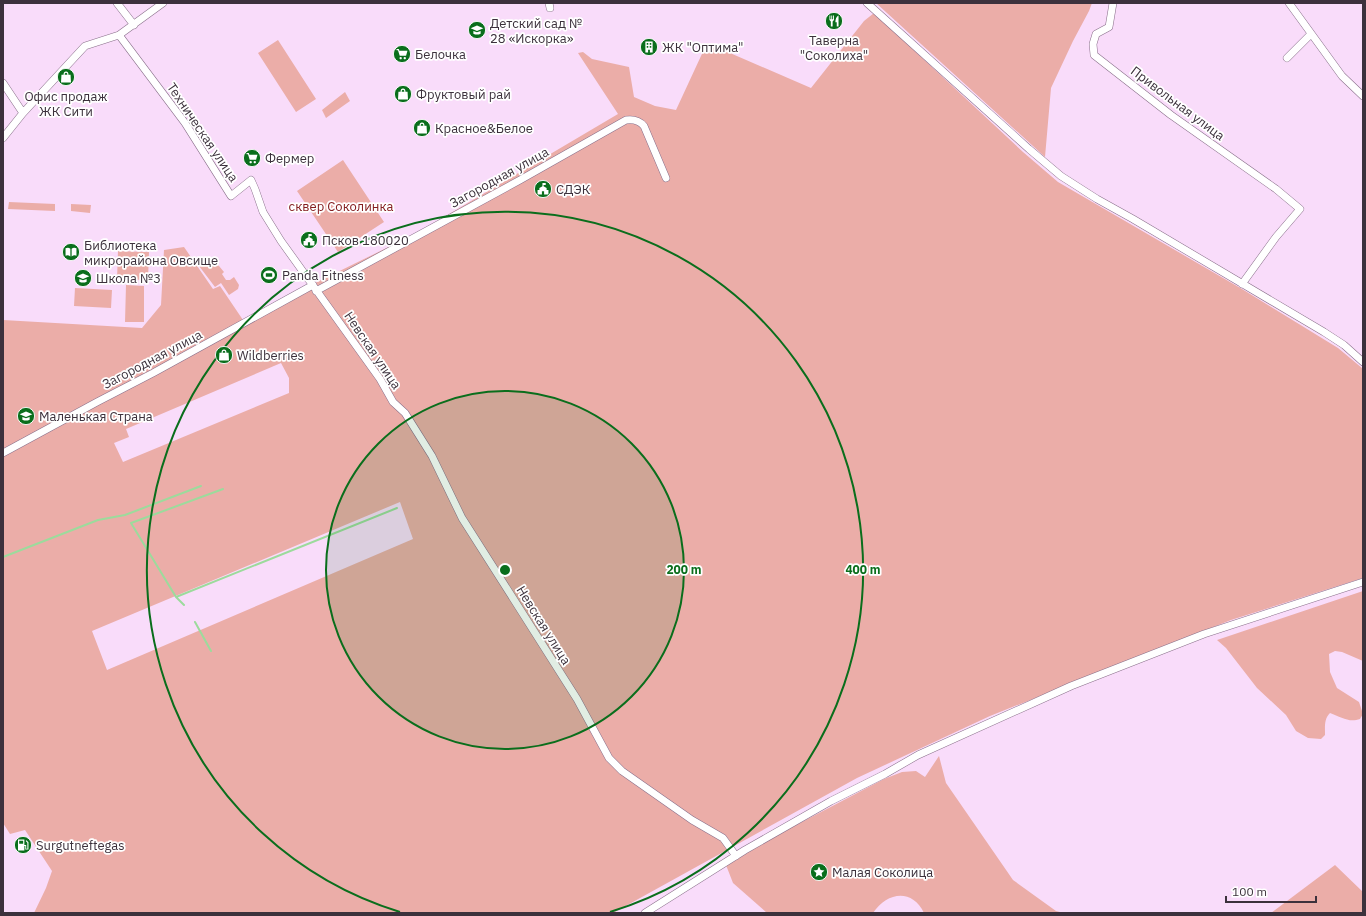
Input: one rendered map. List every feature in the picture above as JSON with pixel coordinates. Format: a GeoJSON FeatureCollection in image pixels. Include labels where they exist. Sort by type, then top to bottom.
{"type":"FeatureCollection","features":[{"type":"Feature","properties":{"kind":"street"},"geometry":{"type":"LineString","coordinates":[[117,3],[134,25]]}},
{"type":"Feature","properties":{"kind":"street"},"geometry":{"type":"LineString","coordinates":[[3,138],[23,113],[85,46],[119,35],[163,3]]}},
{"type":"Feature","properties":{"kind":"street"},"geometry":{"type":"LineString","coordinates":[[867,3],[1061,176],[1097,199],[1133,218],[1324,332],[1344,345],[1363,362]]}},
{"type":"Feature","properties":{"kind":"street","name":"Привольная улица"},"geometry":{"type":"LineString","coordinates":[[1113,3],[1109,27],[1096,34],[1093,44],[1094,55],[1171,115],[1276,189],[1300,209],[1276,237],[1242,284]]}},
{"type":"Feature","properties":{"kind":"street"},"geometry":{"type":"LineString","coordinates":[[1289,3],[1342,76],[1363,96]]}},
{"type":"Feature","properties":{"kind":"street"},"geometry":{"type":"LineString","coordinates":[[1287,58],[1311,34]]}},
{"type":"Feature","properties":{"kind":"street","name":"Техническая улица"},"geometry":{"type":"LineString","coordinates":[[119,35],[185,123],[231,196],[251,180],[268,222],[315,288]]}},
{"type":"Feature","properties":{"kind":"street"},"geometry":{"type":"LineString","coordinates":[[3,84],[23,113]]}},
{"type":"Feature","properties":{"kind":"street","name":"Загородная улица"},"geometry":{"type":"LineString","coordinates":[[3,453],[97,402],[520,180],[626,120],[632,119],[644,126],[666,178]]}},
{"type":"Feature","properties":{"kind":"street","name":"Невская улица"},"geometry":{"type":"LineString","coordinates":[[315,288],[380,379],[393,402],[405,413],[432,456],[462,518],[577,699],[609,758],[622,772],[692,820],[723,838],[736,856]]}},
{"type":"Feature","properties":{"kind":"street"},"geometry":{"type":"LineString","coordinates":[[645,913],[736,856],[831,801],[885,774],[918,754],[1071,686],[1204,634],[1363,582]]}},
{"type":"Feature","properties":{"kind":"green space"},"geometry":{"type":"Polygon","coordinates":[[[876,3],[1092,3],[1051,88],[1045,157],[876,3]]]}},
{"type":"Feature","properties":{"kind":"green space"},"geometry":{"type":"Polygon","coordinates":[[[874,13],[1023,152],[1058,182],[1242,289],[1338,348],[1362,368],[1363,578],[1231,620],[990,716],[857,778],[613,913],[34,913],[52,871],[25,830],[10,834],[3,823],[3,320],[142,328],[161,305],[164,250],[184,247],[213,289],[220,286],[243,320],[417,233],[618,114],[578,53],[583,52],[592,59],[629,67],[634,97],[655,106],[676,110],[707,43],[811,88],[864,21],[874,13]],[[281,363],[126,429],[129,437],[114,443],[123,462],[289,393],[289,378],[281,363]],[[400,502],[92,631],[107,670],[413,539],[400,502]]]}},
{"type":"Feature","properties":{"kind":"green space"},"geometry":{"type":"Polygon","coordinates":[[[278,40],[316,99],[296,112],[258,53],[278,40]]]}},
{"type":"Feature","properties":{"kind":"green space"},"geometry":{"type":"Polygon","coordinates":[[[345,92],[350,101],[326,118],[322,110],[345,92]]]}},
{"type":"Feature","properties":{"kind":"green space","name":"сквер Соколинка"},"geometry":{"type":"Polygon","coordinates":[[[343,160],[384,222],[338,252],[297,191],[343,160]]]}},
{"type":"Feature","properties":{"kind":"green space"},"geometry":{"type":"Polygon","coordinates":[[[9,202],[55,204],[55,211],[8,209],[9,202]]]}},
{"type":"Feature","properties":{"kind":"green space"},"geometry":{"type":"Polygon","coordinates":[[[71,204],[91,205],[90,213],[71,211],[71,204]]]}},
{"type":"Feature","properties":{"kind":"green space"},"geometry":{"type":"Polygon","coordinates":[[[118,251],[149,252],[148,280],[117,279],[118,251]]]}},
{"type":"Feature","properties":{"kind":"green space"},"geometry":{"type":"Polygon","coordinates":[[[208,260],[211,261],[215,267],[217,265],[219,266],[224,272],[222,274],[226,280],[230,280],[234,277],[239,285],[238,289],[229,295],[221,283],[215,287],[199,266],[208,260]]]}},
{"type":"Feature","properties":{"kind":"green space"},"geometry":{"type":"Polygon","coordinates":[[[126,285],[144,286],[144,322],[125,322],[126,285]]]}},
{"type":"Feature","properties":{"kind":"green space"},"geometry":{"type":"Polygon","coordinates":[[[75,288],[112,290],[111,308],[74,306],[75,288]]]}},
{"type":"Feature","properties":{"kind":"green space"},"geometry":{"type":"Polygon","coordinates":[[[1363,591],[1363,661],[1342,652],[1335,651],[1329,654],[1330,672],[1337,688],[1359,702],[1363,714],[1360,719],[1352,720],[1330,713],[1326,720],[1325,735],[1321,739],[1308,738],[1296,731],[1286,715],[1257,688],[1226,648],[1217,640],[1363,591]]]}},
{"type":"Feature","properties":{"kind":"green space"},"geometry":{"type":"Polygon","coordinates":[[[939,756],[946,783],[1013,880],[1056,911],[1064,913],[924,913],[919,905],[913,900],[906,896],[899,896],[892,897],[885,901],[873,913],[767,913],[733,883],[726,865],[779,834],[884,779],[902,772],[916,771],[925,777],[939,756]]]}},
{"type":"Feature","properties":{"kind":"green space"},"geometry":{"type":"Polygon","coordinates":[[[1335,865],[1363,892],[1363,913],[1271,913],[1335,865]]]}},
{"type":"Feature","properties":{"kind":"waterway"},"geometry":{"type":"LineString","coordinates":[[3,557],[98,520],[125,515],[201,486]]}},
{"type":"Feature","properties":{"kind":"waterway"},"geometry":{"type":"LineString","coordinates":[[184,605],[176,597],[131,523],[223,489]]}},
{"type":"Feature","properties":{"kind":"waterway"},"geometry":{"type":"LineString","coordinates":[[176,597],[397,508]]}},
{"type":"Feature","properties":{"kind":"waterway"},"geometry":{"type":"LineString","coordinates":[[195,622],[211,651]]}},
{"type":"Feature","properties":{"kind":"place","name":"Таверна \"Соколиха\""},"geometry":{"type":"Point","coordinates":[834,21]}},
{"type":"Feature","properties":{"kind":"place","name":"Детский сад № 28 «Искорка»"},"geometry":{"type":"Point","coordinates":[477,30]}},
{"type":"Feature","properties":{"kind":"place","name":"ЖК \"Оптима\""},"geometry":{"type":"Point","coordinates":[649,47]}},
{"type":"Feature","properties":{"kind":"place","name":"Белочка"},"geometry":{"type":"Point","coordinates":[402,54]}},
{"type":"Feature","properties":{"kind":"place","name":"Офис продаж ЖК Сити"},"geometry":{"type":"Point","coordinates":[66,77]}},
{"type":"Feature","properties":{"kind":"place","name":"Фруктовый рай"},"geometry":{"type":"Point","coordinates":[403,94]}},
{"type":"Feature","properties":{"kind":"place","name":"Красное&Белое"},"geometry":{"type":"Point","coordinates":[422,128]}},
{"type":"Feature","properties":{"kind":"place","name":"Фермер"},"geometry":{"type":"Point","coordinates":[252,158]}},
{"type":"Feature","properties":{"kind":"place","name":"СДЭК"},"geometry":{"type":"Point","coordinates":[543,189]}},
{"type":"Feature","properties":{"kind":"place","name":"Псков 180020"},"geometry":{"type":"Point","coordinates":[309,240]}},
{"type":"Feature","properties":{"kind":"place","name":"Библиотека микрорайона Овсище"},"geometry":{"type":"Point","coordinates":[71,252]}},
{"type":"Feature","properties":{"kind":"place","name":"Panda Fitness"},"geometry":{"type":"Point","coordinates":[269,275]}},
{"type":"Feature","properties":{"kind":"place","name":"Школа №3"},"geometry":{"type":"Point","coordinates":[83,278]}},
{"type":"Feature","properties":{"kind":"place","name":"Wildberries"},"geometry":{"type":"Point","coordinates":[224,355]}},
{"type":"Feature","properties":{"kind":"place","name":"Маленькая Страна"},"geometry":{"type":"Point","coordinates":[26,416]}},
{"type":"Feature","properties":{"kind":"place","name":"Surgutneftegas"},"geometry":{"type":"Point","coordinates":[23,845]}},
{"type":"Feature","properties":{"kind":"place","name":"Малая Соколица"},"geometry":{"type":"Point","coordinates":[819,872]}}]}
